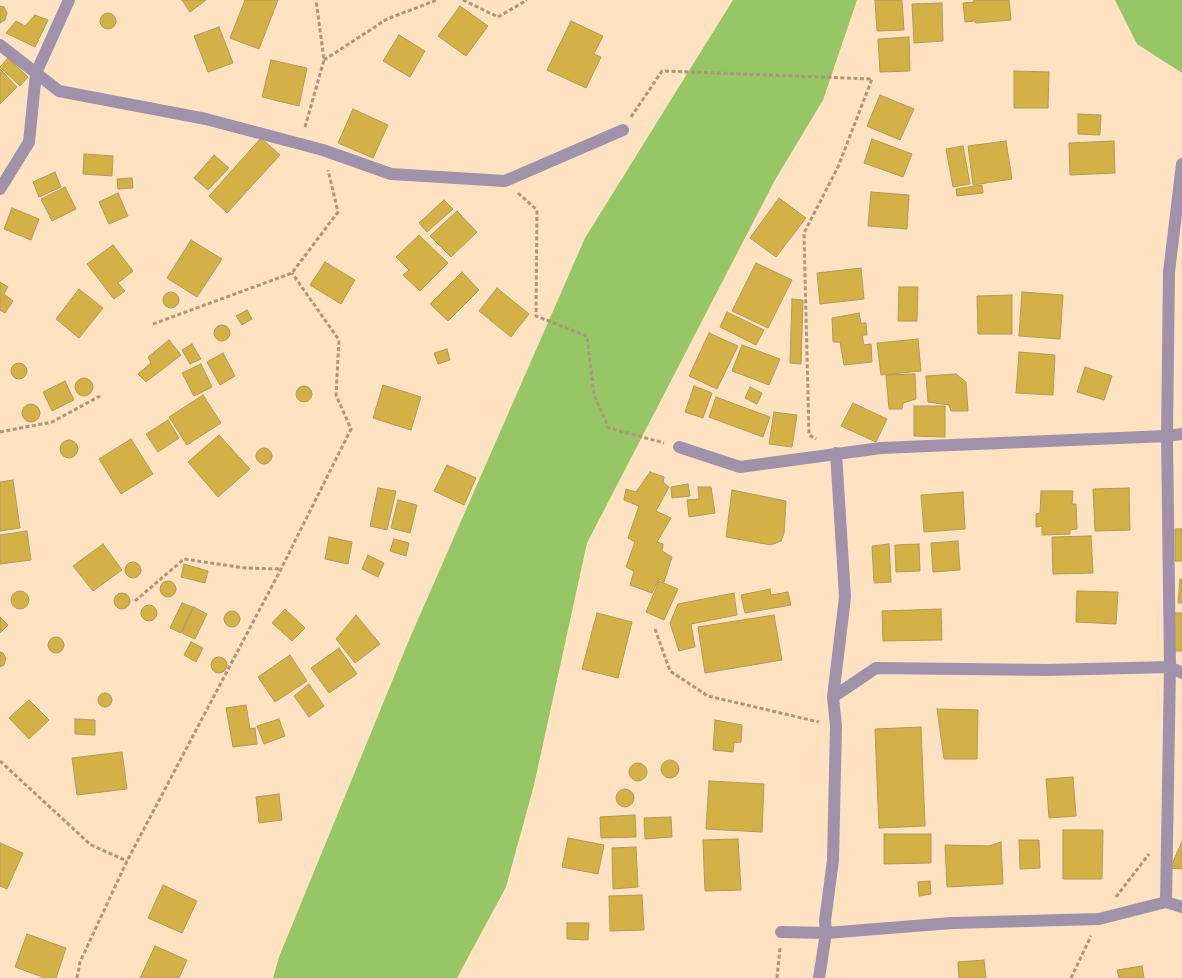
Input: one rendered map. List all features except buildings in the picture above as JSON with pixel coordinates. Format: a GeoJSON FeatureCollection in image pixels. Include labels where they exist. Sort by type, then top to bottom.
{"type":"FeatureCollection","features":[{"type":"Feature","properties":{"kind":"street"},"geometry":{"type":"LineString","coordinates":[[0,189],[29,142],[36,73],[69,0]]}},
{"type":"Feature","properties":{"kind":"street"},"geometry":{"type":"LineString","coordinates":[[0,45],[59,91],[206,119],[323,150],[391,174],[505,181],[623,130]]}},
{"type":"Feature","properties":{"kind":"street"},"geometry":{"type":"LineString","coordinates":[[1166,902],[1176,670],[1167,436],[1169,272],[1182,164]]}},
{"type":"Feature","properties":{"kind":"street"},"geometry":{"type":"LineString","coordinates":[[679,447],[740,467],[881,448],[1182,434]]}},
{"type":"Feature","properties":{"kind":"street"},"geometry":{"type":"LineString","coordinates":[[819,978],[826,933],[825,921],[832,860],[836,726],[834,697],[845,597],[836,453]]}},
{"type":"Feature","properties":{"kind":"street"},"geometry":{"type":"LineString","coordinates":[[834,697],[876,668],[1176,670]]}},
{"type":"Feature","properties":{"kind":"street"},"geometry":{"type":"LineString","coordinates":[[782,932],[826,933],[952,923],[1099,918],[1166,902],[1182,907]]}},
{"type":"Feature","properties":{"kind":"path"},"geometry":{"type":"LineString","coordinates":[[300,145],[324,60],[316,0]]}},
{"type":"Feature","properties":{"kind":"path"},"geometry":{"type":"LineString","coordinates":[[324,60],[388,19],[437,0]]}},
{"type":"Feature","properties":{"kind":"path"},"geometry":{"type":"LineString","coordinates":[[463,0],[498,17],[527,0]]}},
{"type":"Feature","properties":{"kind":"path"},"geometry":{"type":"LineString","coordinates":[[623,130],[662,71],[872,79],[838,168],[804,234],[809,435],[836,453]]}},
{"type":"Feature","properties":{"kind":"path"},"geometry":{"type":"LineString","coordinates":[[153,324],[292,273],[338,212],[323,150]]}},
{"type":"Feature","properties":{"kind":"path"},"geometry":{"type":"LineString","coordinates":[[505,181],[537,210],[536,316],[587,336],[594,395],[608,428],[679,447]]}},
{"type":"Feature","properties":{"kind":"path"},"geometry":{"type":"LineString","coordinates":[[77,978],[80,962],[127,861],[282,569],[351,429],[336,395],[340,340],[292,273]]}},
{"type":"Feature","properties":{"kind":"path"},"geometry":{"type":"LineString","coordinates":[[0,432],[52,422],[100,396]]}},
{"type":"Feature","properties":{"kind":"path"},"geometry":{"type":"LineString","coordinates":[[135,601],[184,559],[245,568],[282,569]]}},
{"type":"Feature","properties":{"kind":"path"},"geometry":{"type":"LineString","coordinates":[[655,630],[670,671],[708,696],[836,726]]}},
{"type":"Feature","properties":{"kind":"path"},"geometry":{"type":"LineString","coordinates":[[0,761],[91,845],[127,861]]}},
{"type":"Feature","properties":{"kind":"path"},"geometry":{"type":"LineString","coordinates":[[777,978],[782,932]]}},
{"type":"Feature","properties":{"kind":"green space"},"geometry":{"type":"Polygon","coordinates":[[[733,0],[857,0],[823,100],[775,180],[587,543],[534,785],[506,887],[457,978],[273,978],[279,957],[409,640],[585,238],[733,0]]]}},
{"type":"Feature","properties":{"kind":"green space"},"geometry":{"type":"Polygon","coordinates":[[[1115,0],[1182,0],[1182,73],[1137,44],[1115,0]]]}}]}
